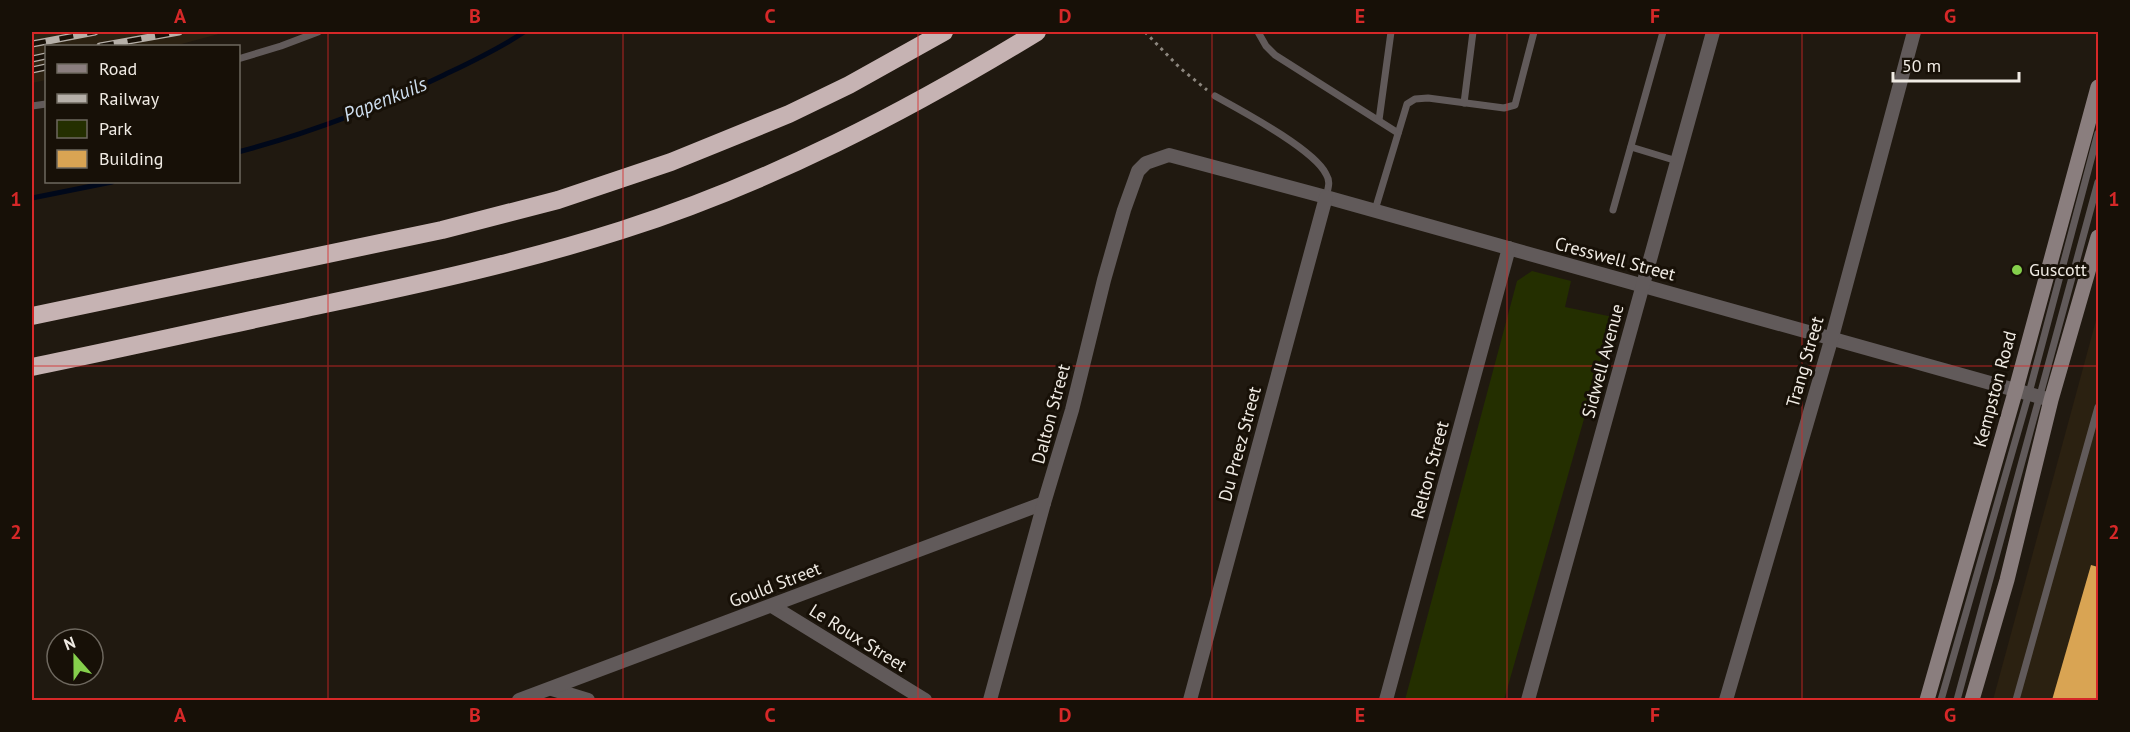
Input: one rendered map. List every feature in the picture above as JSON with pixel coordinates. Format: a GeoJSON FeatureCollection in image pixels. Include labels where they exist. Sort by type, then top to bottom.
{"type":"FeatureCollection","features":[{"type":"Feature","properties":{"kind":"highway"},"geometry":{"type":"LineString","coordinates":[[32,316],[442,230],[568,197],[671,162],[789,114],[849,85],[944,32]]}},
{"type":"Feature","properties":{"kind":"highway"},"geometry":{"type":"LineString","coordinates":[[32,367],[406,287],[623,230],[741,186],[860,132],[976,69],[1037,32]]}},
{"type":"Feature","properties":{"kind":"main road","name":"Kempston Road"},"geometry":{"type":"LineString","coordinates":[[1972,700],[2007,580],[2034,394],[2098,87]]}},
{"type":"Feature","properties":{"kind":"main road","name":"Kempston Road"},"geometry":{"type":"LineString","coordinates":[[1927,700],[2034,394],[2098,237]]}},
{"type":"Feature","properties":{"kind":"street","name":"Sidwell Avenue"},"geometry":{"type":"LineString","coordinates":[[1528,700],[1713,32]]}},
{"type":"Feature","properties":{"kind":"street","name":"Trang Street"},"geometry":{"type":"LineString","coordinates":[[1726,700],[1832,337],[1914,32]]}},
{"type":"Feature","properties":{"kind":"street","name":"Cresswell Street"},"geometry":{"type":"LineString","coordinates":[[1168,155],[1375,210],[2034,394]]}},
{"type":"Feature","properties":{"kind":"street","name":"Dalton Street"},"geometry":{"type":"LineString","coordinates":[[990,700],[1072,410],[1104,280],[1134,180],[1138,171],[1146,163],[1168,155]]}},
{"type":"Feature","properties":{"kind":"street","name":"Du Preez Street"},"geometry":{"type":"LineString","coordinates":[[1190,700],[1326,197]]}},
{"type":"Feature","properties":{"kind":"street","name":"Relton Street"},"geometry":{"type":"LineString","coordinates":[[1386,700],[1509,248]]}},
{"type":"Feature","properties":{"kind":"street","name":"Gould Street"},"geometry":{"type":"LineString","coordinates":[[519,700],[1044,503]]}},
{"type":"Feature","properties":{"kind":"street","name":"Le Roux Street"},"geometry":{"type":"LineString","coordinates":[[772,606],[925,700]]}},
{"type":"Feature","properties":{"kind":"street"},"geometry":{"type":"LineString","coordinates":[[552,689],[588,700]]}},
{"type":"Feature","properties":{"kind":"lane"},"geometry":{"type":"LineString","coordinates":[[240,58],[318,32]]}},
{"type":"Feature","properties":{"kind":"lane"},"geometry":{"type":"LineString","coordinates":[[1258,32],[1266,46],[1275,55],[1398,132]]}},
{"type":"Feature","properties":{"kind":"lane"},"geometry":{"type":"LineString","coordinates":[[1378,120],[1391,32]]}},
{"type":"Feature","properties":{"kind":"lane"},"geometry":{"type":"LineString","coordinates":[[1464,103],[1473,32]]}},
{"type":"Feature","properties":{"kind":"lane"},"geometry":{"type":"LineString","coordinates":[[1375,210],[1407,104],[1415,99],[1428,98],[1504,108],[1515,105],[1534,32]]}},
{"type":"Feature","properties":{"kind":"lane"},"geometry":{"type":"LineString","coordinates":[[1613,210],[1663,32]]}},
{"type":"Feature","properties":{"kind":"lane"},"geometry":{"type":"LineString","coordinates":[[1215,96],[1265,125],[1308,154],[1326,172],[1329,183],[1326,197]]}},
{"type":"Feature","properties":{"kind":"lane"},"geometry":{"type":"LineString","coordinates":[[1957,700],[2098,133]]}},
{"type":"Feature","properties":{"kind":"lane"},"geometry":{"type":"LineString","coordinates":[[1631,147],[1677,161]]}},
{"type":"Feature","properties":{"kind":"lane"},"geometry":{"type":"LineString","coordinates":[[1941,700],[2098,182]]}},
{"type":"Feature","properties":{"kind":"lane"},"geometry":{"type":"LineString","coordinates":[[2016,700],[2098,406]]}},
{"type":"Feature","properties":{"kind":"path"},"geometry":{"type":"LineString","coordinates":[[1145,32],[1180,68],[1215,96]]}},
{"type":"Feature","properties":{"kind":"shaded area"},"geometry":{"type":"Polygon","coordinates":[[[32,32],[226,32],[178,45],[45,45],[45,80],[32,83],[32,32]]]}},
{"type":"Feature","properties":{"kind":"shaded area"},"geometry":{"type":"Polygon","coordinates":[[[2098,313],[2098,700],[1993,700],[2098,313]]]}},
{"type":"Feature","properties":{"kind":"green space"},"geometry":{"type":"Polygon","coordinates":[[[1532,271],[1571,281],[1565,307],[1613,317],[1504,700],[1405,700],[1517,281],[1532,271]]]}},
{"type":"Feature","properties":{"kind":"building"},"geometry":{"type":"Polygon","coordinates":[[[2091,565],[2098,567],[2098,700],[2052,700],[2091,565]]]}},
{"type":"Feature","properties":{"kind":"waterway","name":"Papenkuils"},"geometry":{"type":"LineString","coordinates":[[240,151],[317,128],[394,98],[475,60],[524,32]]}},
{"type":"Feature","properties":{"kind":"waterway","name":"Papenkuils"},"geometry":{"type":"LineString","coordinates":[[32,198],[107,183]]}},
{"type":"Feature","properties":{"kind":"railway"},"geometry":{"type":"LineString","coordinates":[[32,44],[95,32]]}},
{"type":"Feature","properties":{"kind":"railway"},"geometry":{"type":"LineString","coordinates":[[106,45],[179,32]]}},
{"type":"Feature","properties":{"kind":"railway"},"geometry":{"type":"LineString","coordinates":[[32,59],[45,56]]}},
{"type":"Feature","properties":{"kind":"railway"},"geometry":{"type":"LineString","coordinates":[[32,70],[45,67]]}},
{"type":"Feature","properties":{"kind":"place","name":"Guscott"},"geometry":{"type":"Point","coordinates":[2017,270]}}]}
